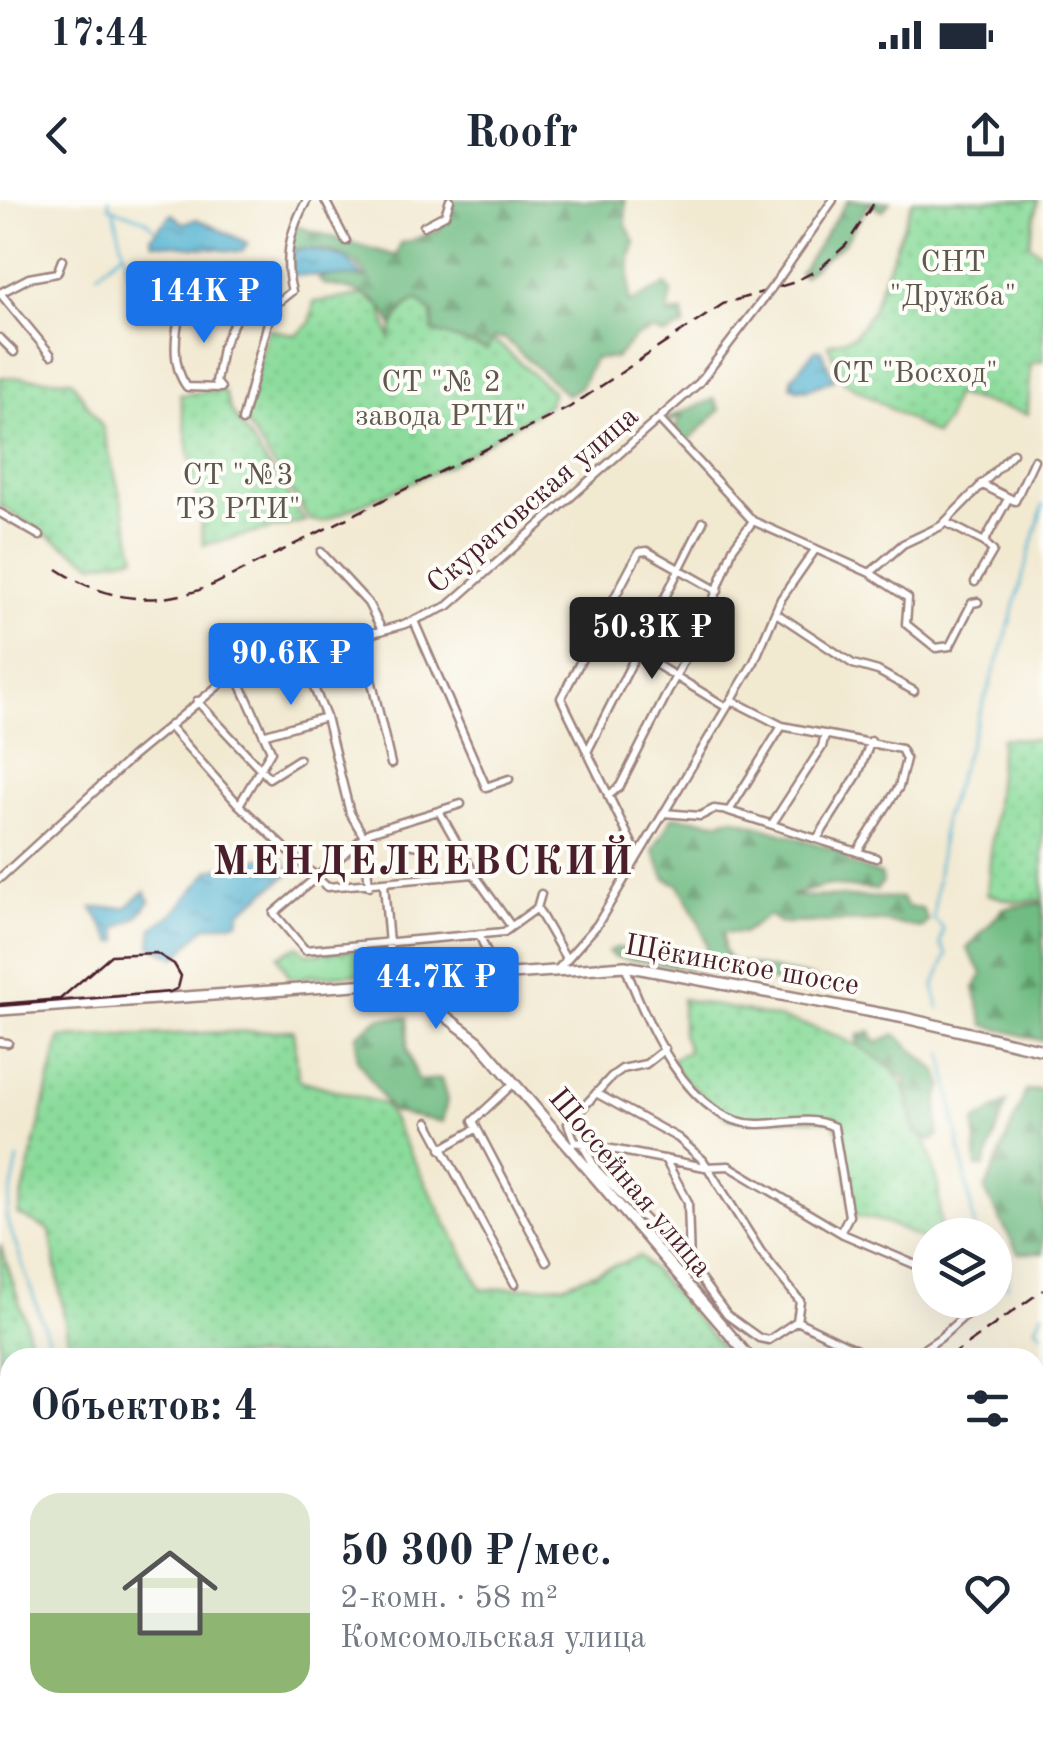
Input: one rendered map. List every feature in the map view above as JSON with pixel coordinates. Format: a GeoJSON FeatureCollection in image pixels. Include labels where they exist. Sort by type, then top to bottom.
{"type":"FeatureCollection","features":[{"type":"Feature","properties":{"kind":"main road","name":"Щёкинское шоссе"},"geometry":{"type":"LineString","coordinates":[[0,1010],[496,974],[563,964],[625,966],[905,1018],[1043,1050]]}},
{"type":"Feature","properties":{"kind":"main road","name":"Шоссейная улица"},"geometry":{"type":"LineString","coordinates":[[369,983],[416,997],[442,1012],[478,1042],[575,1144],[742,1348]]}},
{"type":"Feature","properties":{"kind":"street"},"geometry":{"type":"LineString","coordinates":[[242,421],[272,307],[292,291],[286,269],[288,250],[307,200]]}},
{"type":"Feature","properties":{"kind":"street"},"geometry":{"type":"LineString","coordinates":[[325,200],[346,241]]}},
{"type":"Feature","properties":{"kind":"street"},"geometry":{"type":"LineString","coordinates":[[424,226],[435,224],[445,215],[450,200]]}},
{"type":"Feature","properties":{"kind":"street","name":"Скуратовская улица"},"geometry":{"type":"LineString","coordinates":[[1,876],[168,726],[235,672],[414,621],[463,593],[711,370],[832,200]]}},
{"type":"Feature","properties":{"kind":"street"},"geometry":{"type":"LineString","coordinates":[[52,355],[0,293],[29,278],[57,272],[62,260]]}},
{"type":"Feature","properties":{"kind":"street"},"geometry":{"type":"LineString","coordinates":[[246,297],[217,364],[216,382],[221,388],[187,387],[179,363],[180,309],[195,273],[211,273],[246,297],[272,307]]}},
{"type":"Feature","properties":{"kind":"street"},"geometry":{"type":"LineString","coordinates":[[0,338],[14,352]]}},
{"type":"Feature","properties":{"kind":"street"},"geometry":{"type":"LineString","coordinates":[[659,419],[754,521],[870,573],[908,598],[906,624],[936,648],[946,648],[958,634],[972,603],[978,602]]}},
{"type":"Feature","properties":{"kind":"street"},"geometry":{"type":"LineString","coordinates":[[870,573],[903,544],[945,522],[1013,453]]}},
{"type":"Feature","properties":{"kind":"street"},"geometry":{"type":"LineString","coordinates":[[981,484],[1008,500],[1019,499],[1034,460]]}},
{"type":"Feature","properties":{"kind":"street"},"geometry":{"type":"LineString","coordinates":[[984,542],[1008,500]]}},
{"type":"Feature","properties":{"kind":"street"},"geometry":{"type":"LineString","coordinates":[[0,513],[40,536]]}},
{"type":"Feature","properties":{"kind":"street"},"geometry":{"type":"LineString","coordinates":[[608,796],[620,786],[718,592],[733,548],[754,521]]}},
{"type":"Feature","properties":{"kind":"street"},"geometry":{"type":"LineString","coordinates":[[587,752],[703,522]]}},
{"type":"Feature","properties":{"kind":"street"},"geometry":{"type":"LineString","coordinates":[[945,522],[984,542],[993,551],[975,582]]}},
{"type":"Feature","properties":{"kind":"street"},"geometry":{"type":"LineString","coordinates":[[537,908],[563,964],[598,925],[639,858],[776,612],[816,550]]}},
{"type":"Feature","properties":{"kind":"street"},"geometry":{"type":"LineString","coordinates":[[321,552],[368,603],[382,630]]}},
{"type":"Feature","properties":{"kind":"street"},"geometry":{"type":"LineString","coordinates":[[639,858],[561,705],[596,628],[638,552],[647,552],[718,592]]}},
{"type":"Feature","properties":{"kind":"street"},"geometry":{"type":"LineString","coordinates":[[776,612],[852,664],[878,671],[914,692]]}},
{"type":"Feature","properties":{"kind":"street"},"geometry":{"type":"LineString","coordinates":[[414,621],[486,786],[509,779]]}},
{"type":"Feature","properties":{"kind":"street"},"geometry":{"type":"LineString","coordinates":[[596,628],[728,703],[782,726],[895,746],[904,754],[899,787],[858,852]]}},
{"type":"Feature","properties":{"kind":"street"},"geometry":{"type":"LineString","coordinates":[[361,636],[391,764]]}},
{"type":"Feature","properties":{"kind":"street"},"geometry":{"type":"LineString","coordinates":[[299,651],[326,717],[350,813],[364,837],[370,886]]}},
{"type":"Feature","properties":{"kind":"street"},"geometry":{"type":"LineString","coordinates":[[235,672],[271,751],[239,804]]}},
{"type":"Feature","properties":{"kind":"street"},"geometry":{"type":"LineString","coordinates":[[198,701],[269,778],[278,776],[300,758]]}},
{"type":"Feature","properties":{"kind":"street"},"geometry":{"type":"LineString","coordinates":[[266,734],[326,717]]}},
{"type":"Feature","properties":{"kind":"street"},"geometry":{"type":"LineString","coordinates":[[168,726],[239,804],[327,888],[474,874]]}},
{"type":"Feature","properties":{"kind":"street"},"geometry":{"type":"LineString","coordinates":[[729,811],[782,726]]}},
{"type":"Feature","properties":{"kind":"street"},"geometry":{"type":"LineString","coordinates":[[772,824],[822,748],[825,734]]}},
{"type":"Feature","properties":{"kind":"street"},"geometry":{"type":"LineString","coordinates":[[817,840],[858,774],[872,740]]}},
{"type":"Feature","properties":{"kind":"street"},"geometry":{"type":"LineString","coordinates":[[461,804],[364,837],[274,913],[305,950],[479,934],[512,926],[537,908],[541,894]]}},
{"type":"Feature","properties":{"kind":"street"},"geometry":{"type":"LineString","coordinates":[[664,813],[700,816],[714,809],[729,811],[876,858]]}},
{"type":"Feature","properties":{"kind":"street"},"geometry":{"type":"LineString","coordinates":[[440,814],[474,874],[512,926]]}},
{"type":"Feature","properties":{"kind":"street"},"geometry":{"type":"LineString","coordinates":[[406,844],[426,847],[445,877]]}},
{"type":"Feature","properties":{"kind":"street"},"geometry":{"type":"LineString","coordinates":[[384,884],[392,981]]}},
{"type":"Feature","properties":{"kind":"street"},"geometry":{"type":"LineString","coordinates":[[479,934],[496,974]]}},
{"type":"Feature","properties":{"kind":"street"},"geometry":{"type":"LineString","coordinates":[[625,966],[678,1078],[727,1120],[758,1124],[802,1121],[834,1127],[849,1216],[841,1231]]}},
{"type":"Feature","properties":{"kind":"street"},"geometry":{"type":"LineString","coordinates":[[596,1093],[678,1138],[705,1167],[760,1252],[800,1301],[797,1321],[769,1340],[759,1338],[727,1315],[690,1265],[617,1193],[575,1144],[568,1124],[596,1093],[622,1069],[646,1064],[665,1050]]}},
{"type":"Feature","properties":{"kind":"street"},"geometry":{"type":"LineString","coordinates":[[514,1083],[473,1121],[547,1262]]}},
{"type":"Feature","properties":{"kind":"street"},"geometry":{"type":"LineString","coordinates":[[428,1122],[514,1284]]}},
{"type":"Feature","properties":{"kind":"street"},"geometry":{"type":"LineString","coordinates":[[441,1148],[476,1129]]}},
{"type":"Feature","properties":{"kind":"street"},"geometry":{"type":"LineString","coordinates":[[575,1144],[705,1167],[729,1166],[841,1231],[912,1263]]}},
{"type":"Feature","properties":{"kind":"street"},"geometry":{"type":"LineString","coordinates":[[665,1158],[688,1202],[690,1265]]}},
{"type":"Feature","properties":{"kind":"street"},"geometry":{"type":"LineString","coordinates":[[925,1348],[962,1318]]}},
{"type":"Feature","properties":{"kind":"street"},"geometry":{"type":"LineString","coordinates":[[797,1321],[852,1348]]}},
{"type":"Feature","properties":{"kind":"green space"},"geometry":{"type":"Polygon","coordinates":[[[454,200],[625,200],[626,225],[635,242],[630,256],[629,303],[666,285],[672,293],[668,313],[683,313],[684,326],[665,335],[653,330],[635,337],[616,358],[594,359],[581,386],[567,395],[504,338],[492,339],[488,350],[433,331],[433,313],[417,299],[405,306],[392,325],[373,299],[323,284],[319,279],[331,275],[367,278],[354,262],[324,250],[290,250],[295,226],[396,256],[401,243],[439,230],[454,200]]]}},
{"type":"Feature","properties":{"kind":"green space"},"geometry":{"type":"Polygon","coordinates":[[[848,200],[890,202],[882,211],[869,204],[845,242],[803,276],[800,273],[848,200]]]}},
{"type":"Feature","properties":{"kind":"green space"},"geometry":{"type":"Polygon","coordinates":[[[913,200],[1038,200],[1029,244],[1043,254],[1043,361],[1031,363],[1028,414],[954,395],[946,421],[935,435],[843,381],[828,344],[854,336],[871,312],[913,200]]]}},
{"type":"Feature","properties":{"kind":"green space","name":"СТ \"№ 2 завода РТИ\""},"geometry":{"type":"Polygon","coordinates":[[[364,295],[381,307],[390,338],[399,316],[417,300],[432,313],[432,331],[487,350],[492,341],[499,344],[553,392],[548,405],[450,465],[322,522],[310,520],[244,420],[268,329],[297,335],[310,323],[314,302],[364,295]]]}},
{"type":"Feature","properties":{"kind":"green space"},"geometry":{"type":"Polygon","coordinates":[[[0,377],[71,380],[102,426],[136,556],[94,564],[0,506],[0,377]]]}},
{"type":"Feature","properties":{"kind":"green space","name":"СТ \"№3 ТЗ РТИ\""},"geometry":{"type":"Polygon","coordinates":[[[225,392],[230,409],[305,521],[204,545],[180,395],[225,392]]]}},
{"type":"Feature","properties":{"kind":"green space"},"geometry":{"type":"Polygon","coordinates":[[[714,399],[720,410],[686,443],[673,430],[683,415],[668,423],[667,418],[714,399]]]}},
{"type":"Feature","properties":{"kind":"green space"},"geometry":{"type":"Polygon","coordinates":[[[1001,738],[1043,740],[1043,900],[1016,902],[987,894],[1001,738]]]}},
{"type":"Feature","properties":{"kind":"green space"},"geometry":{"type":"Polygon","coordinates":[[[673,816],[716,822],[733,818],[850,854],[846,862],[881,875],[883,882],[876,890],[828,885],[790,896],[901,898],[908,907],[922,909],[928,921],[921,928],[880,921],[780,923],[769,915],[743,933],[723,932],[724,950],[731,961],[815,978],[816,988],[614,957],[608,952],[616,948],[711,959],[703,952],[707,947],[699,922],[678,884],[666,879],[653,850],[673,816]]]}},
{"type":"Feature","properties":{"kind":"green space"},"geometry":{"type":"Polygon","coordinates":[[[1043,903],[1043,1041],[984,1025],[974,988],[983,974],[967,949],[1004,908],[1043,903]]]}},
{"type":"Feature","properties":{"kind":"green space"},"geometry":{"type":"Polygon","coordinates":[[[298,946],[306,954],[385,948],[387,972],[290,978],[278,956],[298,946]]]}},
{"type":"Feature","properties":{"kind":"green space"},"geometry":{"type":"Polygon","coordinates":[[[682,999],[795,1022],[850,1042],[874,1056],[900,1079],[913,1132],[926,1140],[938,1183],[940,1218],[912,1218],[912,1235],[885,1222],[853,1215],[842,1138],[832,1120],[729,1118],[679,1075],[672,1059],[689,1051],[682,1034],[682,999]]]}},
{"type":"Feature","properties":{"kind":"green space"},"geometry":{"type":"Polygon","coordinates":[[[408,1017],[407,1048],[418,1081],[441,1079],[447,1100],[442,1122],[392,1112],[357,1059],[357,1035],[379,1018],[408,1017]]]}},
{"type":"Feature","properties":{"kind":"green space"},"geometry":{"type":"Polygon","coordinates":[[[293,1030],[299,1080],[384,1104],[482,1290],[563,1285],[640,1256],[722,1348],[69,1346],[50,1231],[18,1214],[60,1038],[293,1030]]]}},
{"type":"Feature","properties":{"kind":"green space"},"geometry":{"type":"Polygon","coordinates":[[[871,1031],[876,1043],[895,1034],[938,1072],[943,1086],[938,1097],[938,1136],[931,1140],[916,1132],[905,1078],[857,1044],[858,1035],[871,1031]]]}},
{"type":"Feature","properties":{"kind":"green space"},"geometry":{"type":"Polygon","coordinates":[[[1043,1089],[1043,1253],[1018,1253],[1012,1242],[1012,1218],[999,1218],[985,1191],[1026,1091],[1043,1089]]]}},
{"type":"Feature","properties":{"kind":"green space"},"geometry":{"type":"Polygon","coordinates":[[[1007,1102],[984,1167],[977,1167],[975,1122],[1007,1102]]]}},
{"type":"Feature","properties":{"kind":"green space"},"geometry":{"type":"Polygon","coordinates":[[[0,1244],[26,1322],[30,1348],[0,1348],[0,1244]]]}},
{"type":"Feature","properties":{"kind":"water"},"geometry":{"type":"Polygon","coordinates":[[[172,214],[183,223],[197,219],[248,243],[242,252],[152,243],[151,237],[172,214]]]}},
{"type":"Feature","properties":{"kind":"water"},"geometry":{"type":"Polygon","coordinates":[[[308,249],[346,258],[363,277],[292,275],[293,251],[308,249]]]}},
{"type":"Feature","properties":{"kind":"water"},"geometry":{"type":"Polygon","coordinates":[[[815,350],[821,350],[834,379],[796,389],[791,386],[793,376],[815,350]]]}},
{"type":"Feature","properties":{"kind":"water"},"geometry":{"type":"Polygon","coordinates":[[[265,857],[284,860],[290,873],[240,912],[238,922],[205,927],[176,958],[151,945],[153,928],[175,912],[210,870],[265,857]]]}},
{"type":"Feature","properties":{"kind":"water"},"geometry":{"type":"Polygon","coordinates":[[[145,891],[150,901],[137,917],[116,929],[119,941],[113,942],[92,908],[127,907],[145,891]]]}},
{"type":"Feature","properties":{"kind":"waterway"},"geometry":{"type":"LineString","coordinates":[[109,200],[109,207],[146,220],[154,229]]}},
{"type":"Feature","properties":{"kind":"waterway"},"geometry":{"type":"LineString","coordinates":[[113,207],[129,273],[139,282],[132,289]]}},
{"type":"Feature","properties":{"kind":"waterway"},"geometry":{"type":"LineString","coordinates":[[98,273],[122,252]]}},
{"type":"Feature","properties":{"kind":"waterway"},"geometry":{"type":"LineString","coordinates":[[939,1008],[934,987],[947,954],[940,944],[943,928],[933,919],[944,818],[1004,643],[1043,505]]}},
{"type":"Feature","properties":{"kind":"waterway"},"geometry":{"type":"LineString","coordinates":[[943,1054],[973,1218]]}},
{"type":"Feature","properties":{"kind":"waterway"},"geometry":{"type":"LineString","coordinates":[[18,1159],[6,1217],[52,1348]]}},
{"type":"Feature","properties":{"kind":"waterway"},"geometry":{"type":"LineString","coordinates":[[1043,1313],[1036,1326],[1043,1334]]}},
{"type":"Feature","properties":{"kind":"tram line"},"geometry":{"type":"LineString","coordinates":[[0,1004],[60,999],[111,955],[156,953],[174,964],[181,976],[178,988],[170,992],[0,1006]]}},
{"type":"Feature","properties":{"kind":"railway"},"geometry":{"type":"LineString","coordinates":[[57,569],[95,589],[134,598],[174,596],[215,584],[570,407],[723,304],[792,283],[819,269],[846,245],[876,200]]}},
{"type":"Feature","properties":{"kind":"railway"},"geometry":{"type":"LineString","coordinates":[[962,1348],[1043,1290]]}},
{"type":"Feature","properties":{"kind":"district","name":"МЕНДЕЛЕЕВСКИЙ"},"geometry":{"type":"Point","coordinates":[424,860]}},
{"type":"Feature","properties":{"kind":"park label","name":"СНТ \"Дружба\""},"geometry":{"type":"Point","coordinates":[953,278]}},
{"type":"Feature","properties":{"kind":"park label","name":"СТ \"Восход\""},"geometry":{"type":"Point","coordinates":[915,372]}}]}
